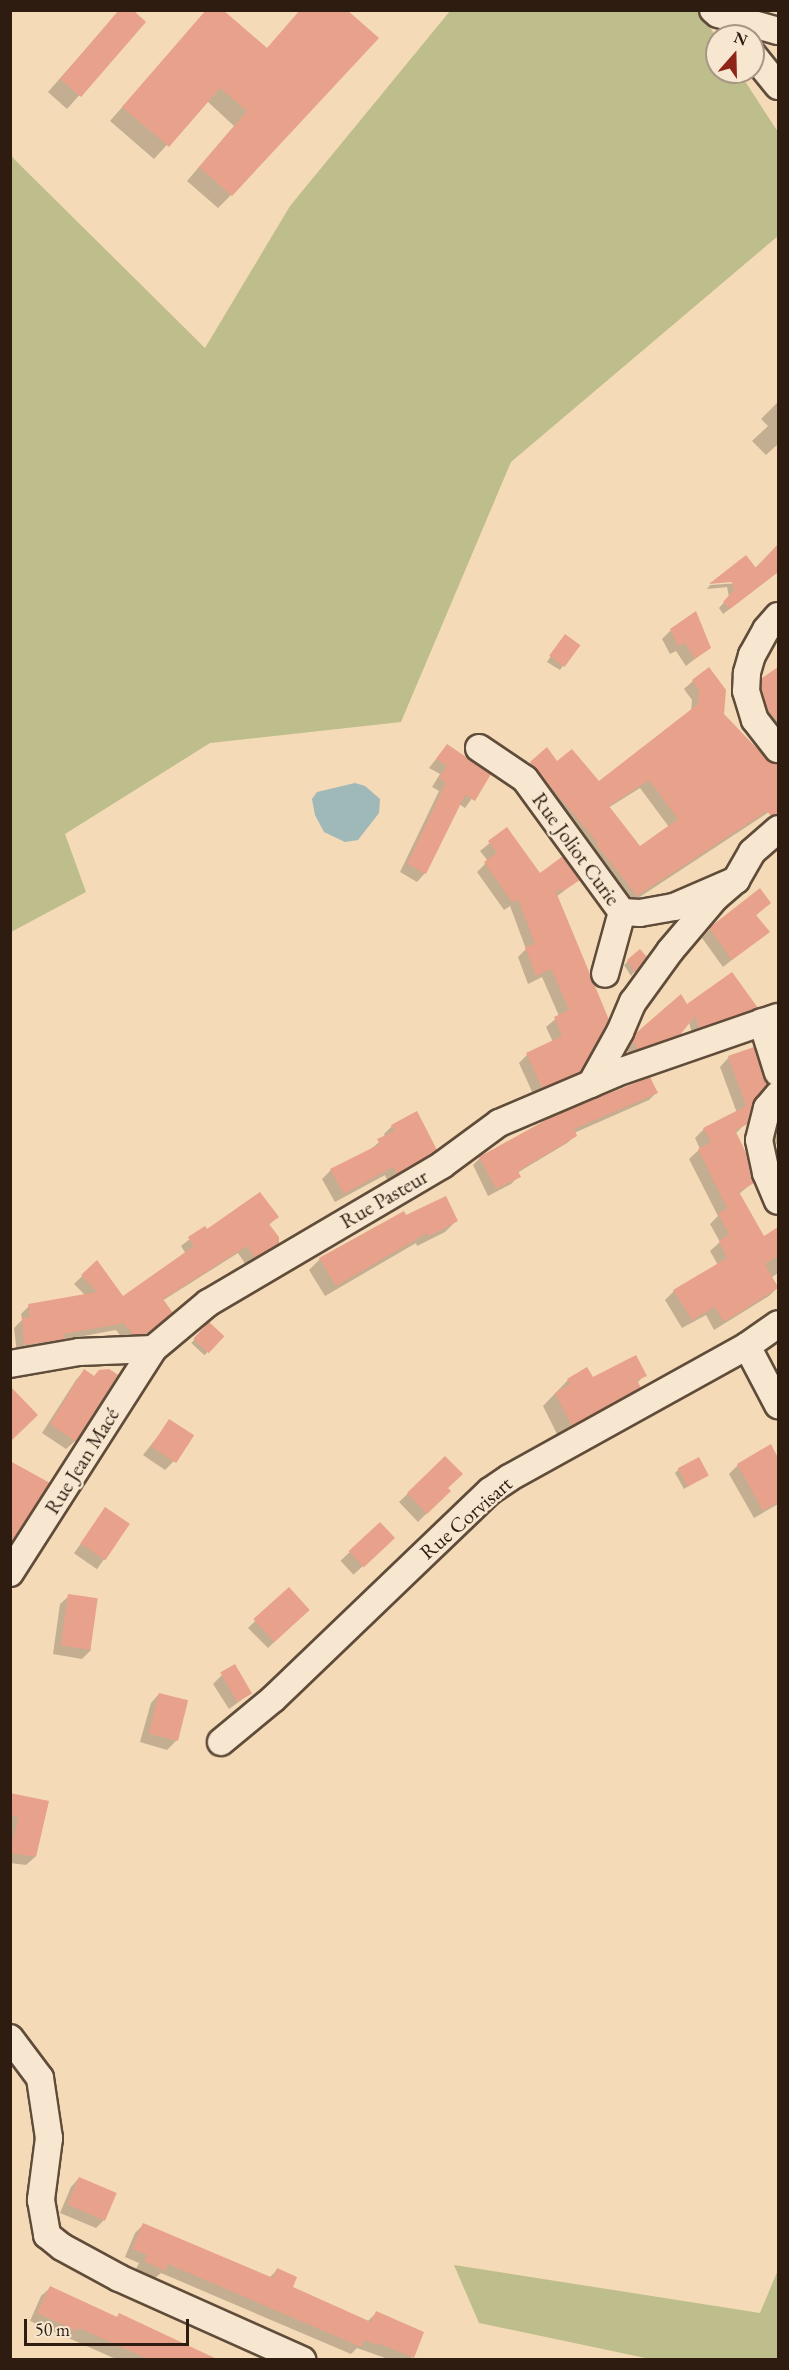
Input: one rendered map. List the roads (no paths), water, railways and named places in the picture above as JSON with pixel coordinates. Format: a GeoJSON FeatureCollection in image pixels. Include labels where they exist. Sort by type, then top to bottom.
{"type":"FeatureCollection","features":[{"type":"Feature","properties":{"kind":"street"},"geometry":{"type":"LineString","coordinates":[[716,12],[778,31]]}},
{"type":"Feature","properties":{"kind":"street"},"geometry":{"type":"LineString","coordinates":[[716,12],[726,24]]}},
{"type":"Feature","properties":{"kind":"street"},"geometry":{"type":"LineString","coordinates":[[765,70],[778,86]]}},
{"type":"Feature","properties":{"kind":"street"},"geometry":{"type":"LineString","coordinates":[[778,615],[766,630],[752,655],[747,673],[746,691],[755,720],[778,749]]}},
{"type":"Feature","properties":{"kind":"street","name":"Rue Joliot Curie"},"geometry":{"type":"LineString","coordinates":[[479,748],[525,779],[622,912],[605,974]]}},
{"type":"Feature","properties":{"kind":"street"},"geometry":{"type":"LineString","coordinates":[[591,1084],[620,1032],[633,1002],[670,951],[715,898],[736,880],[752,852],[778,829]]}},
{"type":"Feature","properties":{"kind":"street"},"geometry":{"type":"LineString","coordinates":[[622,912],[640,913],[674,907],[736,880]]}},
{"type":"Feature","properties":{"kind":"street"},"geometry":{"type":"LineString","coordinates":[[770,1020],[778,1073]]}},
{"type":"Feature","properties":{"kind":"street","name":"Rue Pasteur"},"geometry":{"type":"LineString","coordinates":[[153,1349],[208,1303],[442,1165],[499,1124],[591,1084],[770,1020]]}},
{"type":"Feature","properties":{"kind":"street"},"geometry":{"type":"LineString","coordinates":[[778,1095],[767,1108],[759,1140],[766,1173],[778,1201]]}},
{"type":"Feature","properties":{"kind":"street","name":"Rue Corvisart"},"geometry":{"type":"LineString","coordinates":[[220,1742],[273,1699],[490,1491],[509,1478],[747,1346],[778,1324]]}},
{"type":"Feature","properties":{"kind":"street"},"geometry":{"type":"LineString","coordinates":[[747,1346],[778,1405]]}},
{"type":"Feature","properties":{"kind":"street"},"geometry":{"type":"LineString","coordinates":[[10,1364],[79,1352],[153,1349]]}},
{"type":"Feature","properties":{"kind":"street","name":"Rue Jean Macé"},"geometry":{"type":"LineString","coordinates":[[10,1573],[153,1349]]}},
{"type":"Feature","properties":{"kind":"street"},"geometry":{"type":"LineString","coordinates":[[10,2038],[40,2078],[49,2138],[41,2200],[47,2235],[62,2247],[119,2278],[302,2360]]}},
{"type":"Feature","properties":{"kind":"water"},"geometry":{"type":"Polygon","coordinates":[[[355,783],[365,786],[380,799],[379,813],[358,840],[345,842],[324,832],[315,815],[312,799],[317,792],[355,783]]]}}]}
